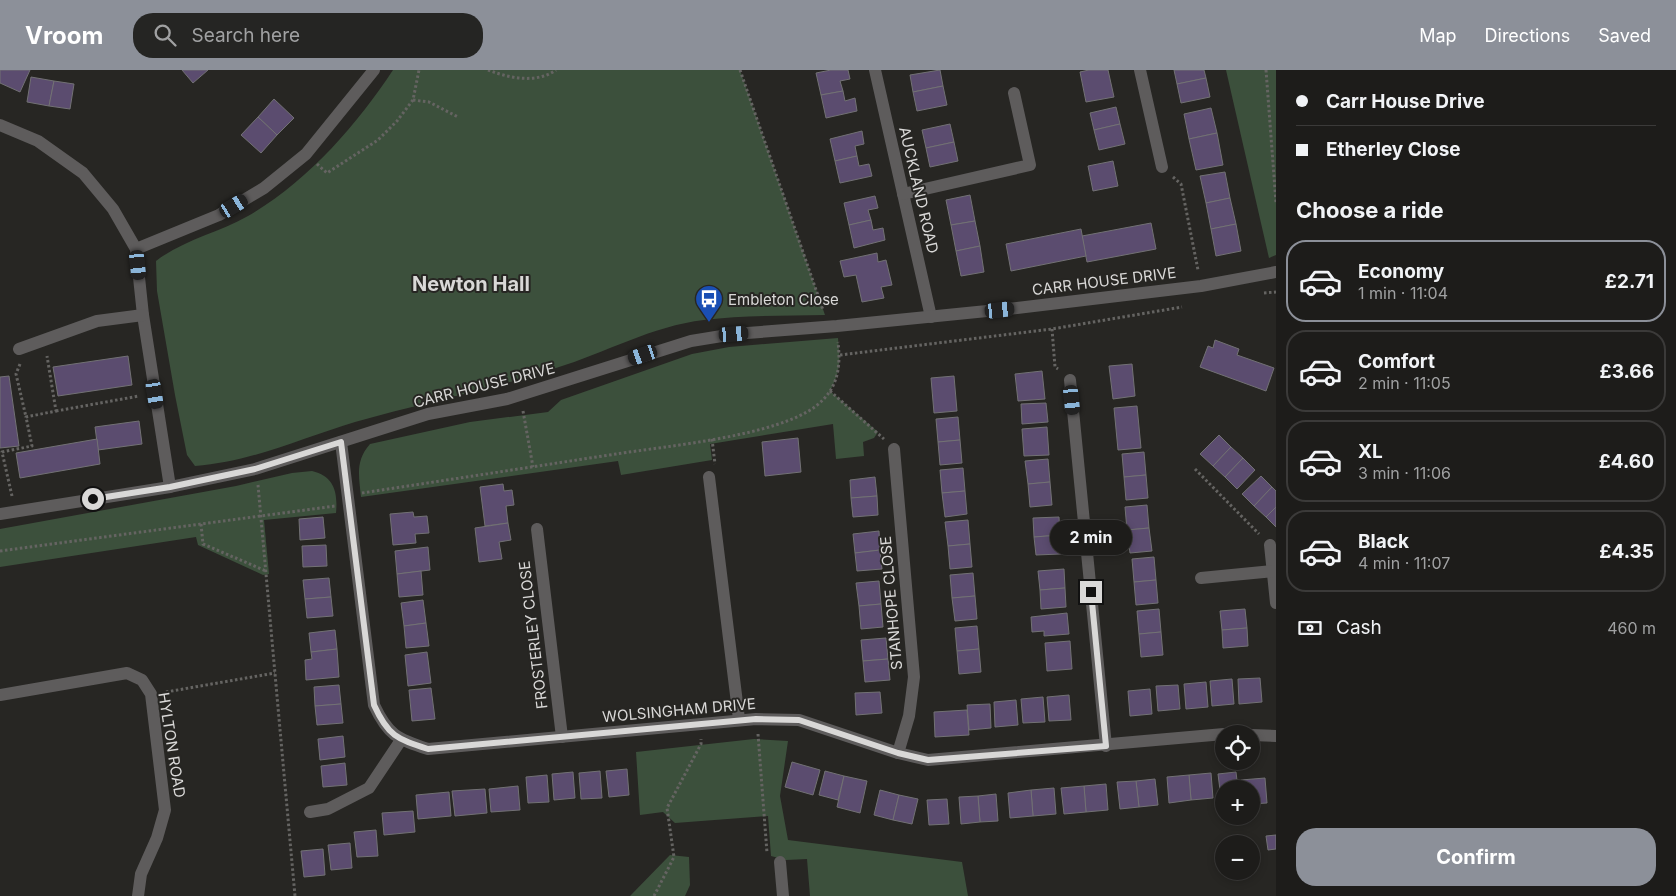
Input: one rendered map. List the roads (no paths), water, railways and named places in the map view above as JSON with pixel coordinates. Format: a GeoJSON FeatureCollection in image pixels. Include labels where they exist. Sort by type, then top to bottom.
{"type":"FeatureCollection","features":[{"type":"Feature","properties":{"kind":"street"},"geometry":{"type":"LineString","coordinates":[[136,249],[219,215],[264,188],[306,154],[374,70]]}},
{"type":"Feature","properties":{"kind":"street","name":"AUCKLAND ROAD"},"geometry":{"type":"LineString","coordinates":[[875,70],[931,317]]}},
{"type":"Feature","properties":{"kind":"street"},"geometry":{"type":"LineString","coordinates":[[1140,70],[1162,167]]}},
{"type":"Feature","properties":{"kind":"street"},"geometry":{"type":"LineString","coordinates":[[903,194],[1030,165],[1014,93]]}},
{"type":"Feature","properties":{"kind":"street"},"geometry":{"type":"LineString","coordinates":[[0,125],[38,141],[83,173],[113,209],[136,249],[143,315],[170,487]]}},
{"type":"Feature","properties":{"kind":"street","name":"CARR HOUSE DRIVE"},"geometry":{"type":"LineString","coordinates":[[0,514],[170,487],[255,469],[428,414],[520,395],[691,340],[734,334],[931,317],[1201,286],[1276,272]]}},
{"type":"Feature","properties":{"kind":"street"},"geometry":{"type":"LineString","coordinates":[[22,348],[96,322],[143,315]]}},
{"type":"Feature","properties":{"kind":"street"},"geometry":{"type":"LineString","coordinates":[[1070,380],[1106,746]]}},
{"type":"Feature","properties":{"kind":"street","name":"WOLSINGHAM DRIVE"},"geometry":{"type":"LineString","coordinates":[[341,442],[350,500],[374,705],[382,724],[401,740],[428,749],[740,719],[799,720],[898,753],[928,760],[958,759],[1215,735]]}},
{"type":"Feature","properties":{"kind":"street","name":"STANHOPE CLOSE"},"geometry":{"type":"LineString","coordinates":[[894,449],[914,677],[908,716],[898,753]]}},
{"type":"Feature","properties":{"kind":"street"},"geometry":{"type":"LineString","coordinates":[[713,472],[740,719]]}},
{"type":"Feature","properties":{"kind":"street","name":"FROSTERLEY CLOSE"},"geometry":{"type":"LineString","coordinates":[[536,529],[562,737]]}},
{"type":"Feature","properties":{"kind":"street"},"geometry":{"type":"LineString","coordinates":[[1270,545],[1276,603]]}},
{"type":"Feature","properties":{"kind":"street"},"geometry":{"type":"LineString","coordinates":[[1201,578],[1273,571]]}},
{"type":"Feature","properties":{"kind":"street","name":"HYLTON ROAD"},"geometry":{"type":"LineString","coordinates":[[0,695],[127,674],[142,680],[151,694],[165,810],[157,838],[141,874],[138,896]]}},
{"type":"Feature","properties":{"kind":"street"},"geometry":{"type":"LineString","coordinates":[[1260,735],[1276,736]]}},
{"type":"Feature","properties":{"kind":"street"},"geometry":{"type":"LineString","coordinates":[[310,812],[328,809],[369,788],[401,740]]}},
{"type":"Feature","properties":{"kind":"street"},"geometry":{"type":"LineString","coordinates":[[780,862],[783,896]]}},
{"type":"Feature","properties":{"kind":"place","name":"Embleton Close"},"geometry":{"type":"Point","coordinates":[709,323]}},
{"type":"Feature","properties":{"kind":"district","name":"Newton Hall"},"geometry":{"type":"Point","coordinates":[471,284]}}]}
